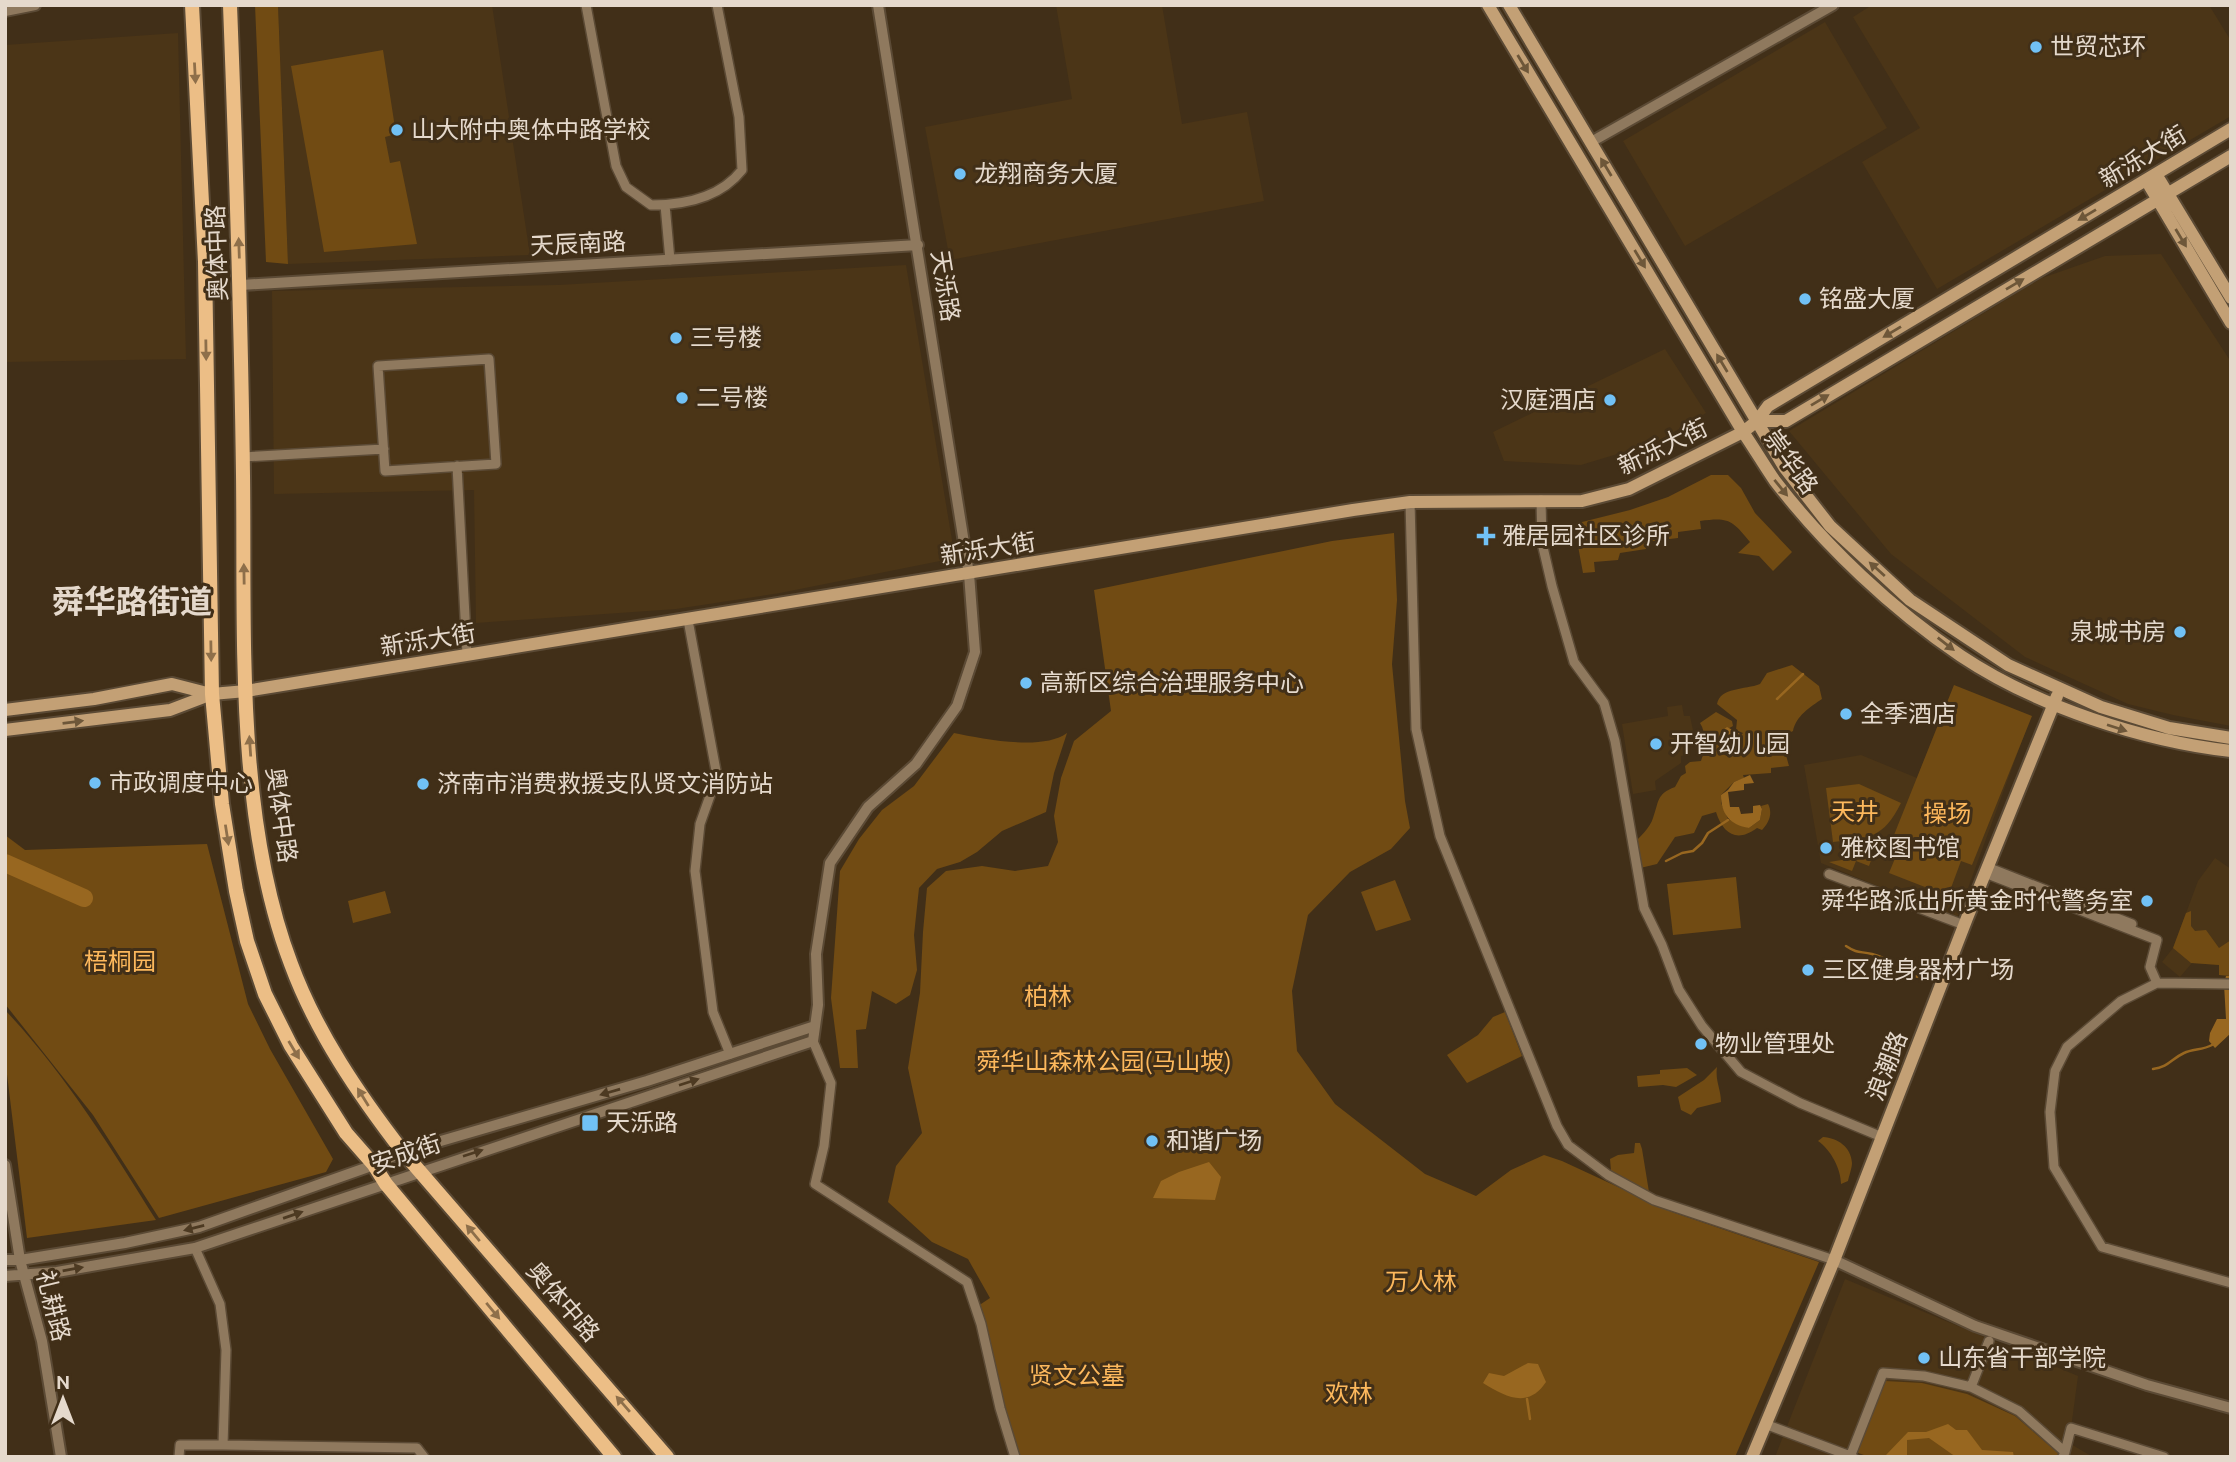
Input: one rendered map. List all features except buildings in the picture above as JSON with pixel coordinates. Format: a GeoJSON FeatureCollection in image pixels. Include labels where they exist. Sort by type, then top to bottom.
{"type":"FeatureCollection","features":[{"type":"Feature","properties":{"kind":"main road","name":"奥体中路"},"geometry":{"type":"LineString","coordinates":[[192,5],[205,262],[212,694],[222,804],[247,941],[265,994],[291,1046],[339,1122],[386,1184],[614,1457]]}},
{"type":"Feature","properties":{"kind":"main road","name":"奥体中路"},"geometry":{"type":"LineString","coordinates":[[230,5],[241,285],[246,691],[255,814],[270,897],[290,964],[319,1027],[374,1114],[403,1152],[667,1457]]}},
{"type":"Feature","properties":{"kind":"main road","name":"崇华路"},"geometry":{"type":"LineString","coordinates":[[1488,5],[1743,432],[1775,480],[1819,533],[1861,575],[1961,656],[1992,674],[2054,703],[2128,732],[2231,751]]}},
{"type":"Feature","properties":{"kind":"main road","name":"崇华路"},"geometry":{"type":"LineString","coordinates":[[1509,5],[1784,467],[1830,526],[1910,600],[2008,665],[2101,707],[2169,728],[2231,738]]}},
{"type":"Feature","properties":{"kind":"main road","name":"新泺大街"},"geometry":{"type":"LineString","coordinates":[[5,730],[170,710],[212,694],[246,691],[1410,502],[1582,500],[1629,489],[1743,432],[1757,421],[1768,406],[2231,129]]}},
{"type":"Feature","properties":{"kind":"main road","name":"新泺大街"},"geometry":{"type":"LineString","coordinates":[[1757,421],[1786,421],[2231,156]]}},
{"type":"Feature","properties":{"kind":"main road"},"geometry":{"type":"LineString","coordinates":[[2151,177],[2231,298]]}},
{"type":"Feature","properties":{"kind":"main road"},"geometry":{"type":"LineString","coordinates":[[2163,196],[2231,323]]}},
{"type":"Feature","properties":{"kind":"main road","name":"新泺大街"},"geometry":{"type":"LineString","coordinates":[[5,710],[94,699],[172,684],[212,694]]}},
{"type":"Feature","properties":{"kind":"main road","name":"浪潮路"},"geometry":{"type":"LineString","coordinates":[[1752,1457],[1834,1261],[1986,870],[2060,690]]}},
{"type":"Feature","properties":{"kind":"street"},"geometry":{"type":"LineString","coordinates":[[5,11],[35,5]]}},
{"type":"Feature","properties":{"kind":"street"},"geometry":{"type":"LineString","coordinates":[[586,5],[616,166],[626,187],[651,205],[695,201],[733,181],[742,170],[739,117],[717,5]]}},
{"type":"Feature","properties":{"kind":"street","name":"天泺路"},"geometry":{"type":"LineString","coordinates":[[813,1041],[818,1005],[816,954],[830,863],[868,807],[916,764],[957,706],[975,652],[969,574],[878,5]]}},
{"type":"Feature","properties":{"kind":"street"},"geometry":{"type":"LineString","coordinates":[[1591,142],[1833,5]]}},
{"type":"Feature","properties":{"kind":"street"},"geometry":{"type":"LineString","coordinates":[[666,205],[670,260]]}},
{"type":"Feature","properties":{"kind":"street","name":"天辰南路"},"geometry":{"type":"LineString","coordinates":[[241,285],[918,245]]}},
{"type":"Feature","properties":{"kind":"street"},"geometry":{"type":"LineString","coordinates":[[489,359],[496,464],[385,471],[383,449],[378,366],[489,359]]}},
{"type":"Feature","properties":{"kind":"street"},"geometry":{"type":"LineString","coordinates":[[243,457],[383,449]]}},
{"type":"Feature","properties":{"kind":"street"},"geometry":{"type":"LineString","coordinates":[[457,467],[467,654]]}},
{"type":"Feature","properties":{"kind":"street"},"geometry":{"type":"LineString","coordinates":[[1541,500],[1542,543],[1552,586],[1574,662],[1604,703],[1615,741],[1644,908],[1679,989],[1702,1026],[1741,1072],[1800,1103],[1882,1137]]}},
{"type":"Feature","properties":{"kind":"street"},"geometry":{"type":"LineString","coordinates":[[1410,502],[1416,729],[1438,827],[1557,1126],[1568,1145],[1608,1175],[1654,1200],[1834,1261],[1975,1326],[2147,1385],[2231,1408]]}},
{"type":"Feature","properties":{"kind":"street"},"geometry":{"type":"LineString","coordinates":[[688,620],[717,776],[700,824],[695,871],[713,1012],[730,1054]]}},
{"type":"Feature","properties":{"kind":"street"},"geometry":{"type":"LineString","coordinates":[[1986,870],[2160,935]]}},
{"type":"Feature","properties":{"kind":"street"},"geometry":{"type":"LineString","coordinates":[[1986,870],[2157,940],[2150,967],[2157,983]]}},
{"type":"Feature","properties":{"kind":"street"},"geometry":{"type":"LineString","coordinates":[[1829,874],[1964,926]]}},
{"type":"Feature","properties":{"kind":"street"},"geometry":{"type":"LineString","coordinates":[[2231,984],[2157,983],[2121,1001],[2067,1047],[2055,1071],[2050,1112],[2054,1167],[2102,1247],[2231,1283]]}},
{"type":"Feature","properties":{"kind":"street","name":"安成街"},"geometry":{"type":"LineString","coordinates":[[403,1152],[647,1081],[815,1026]]}},
{"type":"Feature","properties":{"kind":"street"},"geometry":{"type":"LineString","coordinates":[[813,1041],[831,1083],[824,1146],[815,1184],[967,1282],[981,1324],[1000,1408],[1015,1457]]}},
{"type":"Feature","properties":{"kind":"street","name":"安成街"},"geometry":{"type":"LineString","coordinates":[[5,1276],[23,1276],[195,1248],[813,1041]]}},
{"type":"Feature","properties":{"kind":"street"},"geometry":{"type":"LineString","coordinates":[[374,1165],[403,1152]]}},
{"type":"Feature","properties":{"kind":"street","name":"礼耕路"},"geometry":{"type":"LineString","coordinates":[[5,1165],[23,1276],[42,1341],[61,1457]]}},
{"type":"Feature","properties":{"kind":"street","name":"安成街"},"geometry":{"type":"LineString","coordinates":[[5,1260],[20,1260],[125,1243],[200,1227],[374,1165]]}},
{"type":"Feature","properties":{"kind":"street"},"geometry":{"type":"LineString","coordinates":[[195,1248],[220,1304],[226,1350],[223,1445]]}},
{"type":"Feature","properties":{"kind":"street"},"geometry":{"type":"LineString","coordinates":[[1971,1387],[1989,1340]]}},
{"type":"Feature","properties":{"kind":"street"},"geometry":{"type":"LineString","coordinates":[[1765,1424],[1851,1456],[1883,1373],[1924,1376],[1971,1387],[2019,1411],[2064,1454],[2071,1428],[2164,1457]]}},
{"type":"Feature","properties":{"kind":"street"},"geometry":{"type":"LineString","coordinates":[[179,1457],[180,1445],[417,1448],[424,1457]]}},
{"type":"Feature","properties":{"kind":"shaded area","name":"山大附中奥体中路学校"},"geometry":{"type":"Polygon","coordinates":[[[278,5],[492,5],[530,255],[288,264],[278,5]]]}},
{"type":"Feature","properties":{"kind":"shaded area"},"geometry":{"type":"Polygon","coordinates":[[[1056,5],[1162,5],[1182,124],[1247,112],[1264,201],[950,260],[925,127],[1072,99],[1056,5]]]}},
{"type":"Feature","properties":{"kind":"shaded area"},"geometry":{"type":"Polygon","coordinates":[[[1872,5],[2209,5],[2231,41],[2231,116],[1937,289],[1862,162],[1920,128],[1853,17],[1872,5]]]}},
{"type":"Feature","properties":{"kind":"shaded area"},"geometry":{"type":"Polygon","coordinates":[[[1825,22],[1887,128],[1685,246],[1623,141],[1825,22]]]}},
{"type":"Feature","properties":{"kind":"shaded area"},"geometry":{"type":"Polygon","coordinates":[[[178,33],[186,359],[5,362],[5,45],[178,33]]]}},
{"type":"Feature","properties":{"kind":"shaded area"},"geometry":{"type":"Polygon","coordinates":[[[2161,254],[2231,362],[2231,726],[2128,704],[2025,657],[1891,554],[1789,431],[2042,278],[2105,256],[2161,254]]]}},
{"type":"Feature","properties":{"kind":"shaded area"},"geometry":{"type":"Polygon","coordinates":[[[906,265],[955,558],[780,593],[676,609],[476,623],[474,490],[274,494],[272,291],[558,285],[906,265]]]}},
{"type":"Feature","properties":{"kind":"shaded area"},"geometry":{"type":"Polygon","coordinates":[[[1665,349],[1706,413],[1657,442],[1581,465],[1504,461],[1493,432],[1665,349]]]}},
{"type":"Feature","properties":{"kind":"shaded area"},"geometry":{"type":"Polygon","coordinates":[[[1948,699],[2026,730],[1957,918],[1821,863],[1804,765],[1861,755],[1917,778],[1948,699]]]}},
{"type":"Feature","properties":{"kind":"shaded area","name":"开智幼儿园"},"geometry":{"type":"Polygon","coordinates":[[[1682,705],[1684,716],[1690,716],[1694,735],[1686,736],[1688,755],[1681,756],[1681,763],[1655,781],[1656,790],[1633,794],[1622,724],[1668,716],[1667,707],[1682,705]]]}},
{"type":"Feature","properties":{"kind":"shaded area"},"geometry":{"type":"Polygon","coordinates":[[[1727,727],[1740,734],[1738,739],[1744,749],[1734,753],[1721,753],[1722,731],[1727,727]]]}},
{"type":"Feature","properties":{"kind":"shaded area"},"geometry":{"type":"Polygon","coordinates":[[[1750,775],[1754,783],[1744,784],[1744,790],[1728,792],[1730,807],[1739,807],[1741,814],[1753,813],[1753,806],[1760,805],[1760,820],[1749,828],[1728,818],[1721,795],[1734,782],[1750,775]]]}},
{"type":"Feature","properties":{"kind":"shaded area"},"geometry":{"type":"Polygon","coordinates":[[[2215,858],[2231,869],[2231,976],[2219,975],[2219,965],[2192,963],[2180,977],[2162,962],[2173,948],[2198,881],[2215,858]]]}},
{"type":"Feature","properties":{"kind":"shaded area"},"geometry":{"type":"Polygon","coordinates":[[[2226,976],[2231,976],[2231,1033],[2215,1048],[2209,1041],[2210,1033],[2217,1019],[2226,1019],[2226,976]]]}},
{"type":"Feature","properties":{"kind":"shaded area"},"geometry":{"type":"Polygon","coordinates":[[[1209,1162],[1221,1177],[1215,1200],[1153,1198],[1161,1181],[1209,1162]]]}},
{"type":"Feature","properties":{"kind":"shaded area","name":"山东省干部学院"},"geometry":{"type":"Polygon","coordinates":[[[1845,1279],[2078,1376],[2069,1443],[2093,1457],[1775,1457],[1845,1279]]]}},
{"type":"Feature","properties":{"kind":"shaded area"},"geometry":{"type":"Polygon","coordinates":[[[1528,1363],[1538,1364],[1546,1382],[1532,1396],[1508,1396],[1483,1383],[1489,1373],[1504,1376],[1528,1363]]]}},
{"type":"Feature","properties":{"kind":"shaded area"},"geometry":{"type":"Polygon","coordinates":[[[1948,1424],[1956,1430],[1967,1430],[1982,1450],[2013,1452],[2014,1457],[1956,1457],[1929,1438],[1907,1440],[1907,1457],[1886,1455],[1908,1432],[1926,1432],[1948,1424]]]}},
{"type":"Feature","properties":{"kind":"green space"},"geometry":{"type":"Polygon","coordinates":[[[255,5],[278,5],[288,264],[266,262],[255,5]]]}},
{"type":"Feature","properties":{"kind":"green space"},"geometry":{"type":"Polygon","coordinates":[[[383,50],[396,134],[385,137],[390,163],[400,161],[417,244],[324,252],[291,66],[383,50]]]}},
{"type":"Feature","properties":{"kind":"green space"},"geometry":{"type":"Polygon","coordinates":[[[1711,475],[1728,475],[1741,488],[1755,513],[1792,552],[1773,571],[1759,556],[1738,553],[1750,542],[1734,525],[1718,520],[1700,521],[1701,529],[1678,532],[1678,538],[1645,542],[1646,549],[1620,553],[1618,560],[1594,562],[1595,572],[1583,573],[1574,524],[1668,497],[1711,475]]]}},
{"type":"Feature","properties":{"kind":"green space","name":"舜华山森林公园(马山坡)"},"geometry":{"type":"Polygon","coordinates":[[[1394,533],[1397,600],[1392,664],[1410,828],[1391,849],[1350,872],[1308,915],[1292,991],[1297,1051],[1335,1104],[1425,1174],[1476,1196],[1511,1170],[1544,1155],[1672,1212],[1819,1262],[1735,1457],[1015,1457],[975,1308],[990,1298],[968,1259],[932,1242],[888,1202],[896,1166],[922,1133],[908,1068],[920,993],[927,888],[946,871],[982,866],[1015,871],[1048,866],[1058,842],[1054,816],[1061,778],[1074,741],[1111,711],[1094,590],[1332,541],[1394,533]]]}},
{"type":"Feature","properties":{"kind":"green space"},"geometry":{"type":"Polygon","coordinates":[[[1792,665],[1819,686],[1822,699],[1804,712],[1793,731],[1785,735],[1784,748],[1789,766],[1771,768],[1771,773],[1743,775],[1744,778],[1734,782],[1721,795],[1721,803],[1728,819],[1749,828],[1760,820],[1761,806],[1768,804],[1770,814],[1762,830],[1757,828],[1743,835],[1732,834],[1723,826],[1716,812],[1702,816],[1694,833],[1675,837],[1657,864],[1636,869],[1632,845],[1650,825],[1659,799],[1675,787],[1686,773],[1685,766],[1690,762],[1701,761],[1705,742],[1700,723],[1716,712],[1732,721],[1733,726],[1722,732],[1721,753],[1729,757],[1746,752],[1738,739],[1743,733],[1736,730],[1737,720],[1717,704],[1719,699],[1728,692],[1760,684],[1767,673],[1792,665]]]}},
{"type":"Feature","properties":{"kind":"green space","name":"操场"},"geometry":{"type":"Polygon","coordinates":[[[1954,685],[2032,716],[1972,865],[1961,861],[1948,896],[1889,873],[1903,839],[1894,835],[1954,685]]]}},
{"type":"Feature","properties":{"kind":"green space"},"geometry":{"type":"Polygon","coordinates":[[[954,733],[1028,742],[1056,738],[1067,733],[1054,773],[1046,812],[1002,831],[960,862],[937,869],[919,888],[914,935],[917,970],[910,995],[896,1004],[872,991],[866,1029],[856,1030],[858,1068],[840,1068],[831,998],[840,871],[859,839],[882,810],[914,786],[954,733]]]}},
{"type":"Feature","properties":{"kind":"green space","name":"天井"},"geometry":{"type":"Polygon","coordinates":[[[1859,784],[1901,803],[1881,830],[1866,837],[1833,842],[1826,788],[1859,784]]]}},
{"type":"Feature","properties":{"kind":"green space","name":"梧桐园"},"geometry":{"type":"Polygon","coordinates":[[[5,835],[25,850],[207,844],[248,1004],[270,1049],[333,1159],[326,1172],[159,1218],[93,1115],[5,1004],[5,835]]]}},
{"type":"Feature","properties":{"kind":"green space"},"geometry":{"type":"Polygon","coordinates":[[[1873,855],[1869,866],[1856,861],[1852,871],[1829,862],[1873,855]]]}},
{"type":"Feature","properties":{"kind":"green space"},"geometry":{"type":"Polygon","coordinates":[[[1736,877],[1741,928],[1673,935],[1667,884],[1736,877]]]}},
{"type":"Feature","properties":{"kind":"green space"},"geometry":{"type":"Polygon","coordinates":[[[1395,880],[1411,920],[1376,931],[1361,892],[1395,880]]]}},
{"type":"Feature","properties":{"kind":"green space"},"geometry":{"type":"Polygon","coordinates":[[[385,891],[391,913],[353,923],[348,901],[385,891]]]}},
{"type":"Feature","properties":{"kind":"green space"},"geometry":{"type":"Polygon","coordinates":[[[2191,911],[2191,926],[2195,931],[2206,930],[2219,948],[2231,940],[2231,976],[2219,975],[2219,965],[2191,963],[2173,948],[2186,913],[2191,911]]]}},
{"type":"Feature","properties":{"kind":"green space"},"geometry":{"type":"Polygon","coordinates":[[[5,1010],[67,1085],[156,1220],[27,1238],[5,1058],[5,1010]]]}},
{"type":"Feature","properties":{"kind":"green space"},"geometry":{"type":"Polygon","coordinates":[[[1505,1012],[1522,1056],[1467,1083],[1447,1055],[1478,1035],[1493,1017],[1505,1012]]]}},
{"type":"Feature","properties":{"kind":"green space"},"geometry":{"type":"Polygon","coordinates":[[[1717,1067],[1721,1102],[1697,1108],[1691,1115],[1681,1110],[1678,1097],[1704,1080],[1717,1067]]]}},
{"type":"Feature","properties":{"kind":"green space"},"geometry":{"type":"Polygon","coordinates":[[[1687,1068],[1697,1075],[1676,1087],[1638,1087],[1637,1076],[1660,1074],[1660,1070],[1687,1068]]]}},
{"type":"Feature","properties":{"kind":"green space"},"geometry":{"type":"Polygon","coordinates":[[[1823,1137],[1839,1141],[1849,1152],[1852,1163],[1848,1181],[1841,1184],[1834,1160],[1818,1141],[1823,1137]]]}},
{"type":"Feature","properties":{"kind":"green space"},"geometry":{"type":"Polygon","coordinates":[[[1635,1143],[1640,1143],[1642,1149],[1649,1192],[1611,1171],[1610,1159],[1634,1153],[1635,1143]]]}},
{"type":"Feature","properties":{"kind":"green space"},"geometry":{"type":"Polygon","coordinates":[[[1885,1381],[1922,1383],[1967,1394],[2015,1416],[2058,1453],[2057,1457],[1869,1457],[1856,1452],[1885,1381]]]}},
{"type":"Feature","properties":{"kind":"waterway"},"geometry":{"type":"LineString","coordinates":[[1777,699],[1803,674]]}},
{"type":"Feature","properties":{"kind":"waterway"},"geometry":{"type":"LineString","coordinates":[[1666,861],[1693,851],[1708,833],[1728,820]]}},
{"type":"Feature","properties":{"kind":"waterway"},"geometry":{"type":"LineString","coordinates":[[5,863],[84,898]]}},
{"type":"Feature","properties":{"kind":"waterway"},"geometry":{"type":"LineString","coordinates":[[1846,946],[1887,960],[1910,976],[1922,977]]}},
{"type":"Feature","properties":{"kind":"waterway"},"geometry":{"type":"LineString","coordinates":[[2153,1069],[2166,1065],[2184,1053],[2212,1045]]}},
{"type":"Feature","properties":{"kind":"waterway"},"geometry":{"type":"LineString","coordinates":[[1527,1399],[1530,1419]]}},
{"type":"Feature","properties":{"kind":"place","name":"世贸芯环"},"geometry":{"type":"Point","coordinates":[2036,47]}},
{"type":"Feature","properties":{"kind":"place","name":"山大附中奥体中路学校"},"geometry":{"type":"Point","coordinates":[397,130]}},
{"type":"Feature","properties":{"kind":"place","name":"龙翔商务大厦"},"geometry":{"type":"Point","coordinates":[960,174]}},
{"type":"Feature","properties":{"kind":"place","name":"铭盛大厦"},"geometry":{"type":"Point","coordinates":[1805,299]}},
{"type":"Feature","properties":{"kind":"place","name":"三号楼"},"geometry":{"type":"Point","coordinates":[676,338]}},
{"type":"Feature","properties":{"kind":"place","name":"二号楼"},"geometry":{"type":"Point","coordinates":[682,398]}},
{"type":"Feature","properties":{"kind":"place","name":"汉庭酒店"},"geometry":{"type":"Point","coordinates":[1610,400]}},
{"type":"Feature","properties":{"kind":"place","name":"雅居园社区诊所"},"geometry":{"type":"Point","coordinates":[1486,536]}},
{"type":"Feature","properties":{"kind":"place","name":"泉城书房"},"geometry":{"type":"Point","coordinates":[2180,632]}},
{"type":"Feature","properties":{"kind":"place","name":"高新区综合治理服务中心"},"geometry":{"type":"Point","coordinates":[1026,683]}},
{"type":"Feature","properties":{"kind":"place","name":"全季酒店"},"geometry":{"type":"Point","coordinates":[1846,714]}},
{"type":"Feature","properties":{"kind":"place","name":"开智幼儿园"},"geometry":{"type":"Point","coordinates":[1656,744]}},
{"type":"Feature","properties":{"kind":"place","name":"市政调度中心"},"geometry":{"type":"Point","coordinates":[95,783]}},
{"type":"Feature","properties":{"kind":"place","name":"济南市消费救援支队贤文消防站"},"geometry":{"type":"Point","coordinates":[423,784]}},
{"type":"Feature","properties":{"kind":"place","name":"雅校图书馆"},"geometry":{"type":"Point","coordinates":[1826,848]}},
{"type":"Feature","properties":{"kind":"place","name":"舜华路派出所黄金时代警务室"},"geometry":{"type":"Point","coordinates":[2147,901]}},
{"type":"Feature","properties":{"kind":"place","name":"三区健身器材广场"},"geometry":{"type":"Point","coordinates":[1808,970]}},
{"type":"Feature","properties":{"kind":"place","name":"物业管理处"},"geometry":{"type":"Point","coordinates":[1701,1044]}},
{"type":"Feature","properties":{"kind":"place","name":"天泺路"},"geometry":{"type":"Point","coordinates":[590,1123]}},
{"type":"Feature","properties":{"kind":"place","name":"和谐广场"},"geometry":{"type":"Point","coordinates":[1152,1141]}},
{"type":"Feature","properties":{"kind":"place","name":"山东省干部学院"},"geometry":{"type":"Point","coordinates":[1924,1358]}},
{"type":"Feature","properties":{"kind":"district","name":"舜华路街道"},"geometry":{"type":"Point","coordinates":[132,602]}},
{"type":"Feature","properties":{"kind":"park label","name":"柏林"},"geometry":{"type":"Point","coordinates":[1048,997]}},
{"type":"Feature","properties":{"kind":"park label","name":"万人林"},"geometry":{"type":"Point","coordinates":[1421,1282]}},
{"type":"Feature","properties":{"kind":"park label","name":"贤文公墓"},"geometry":{"type":"Point","coordinates":[1077,1376]}},
{"type":"Feature","properties":{"kind":"park label","name":"欢林"},"geometry":{"type":"Point","coordinates":[1349,1394]}}]}
